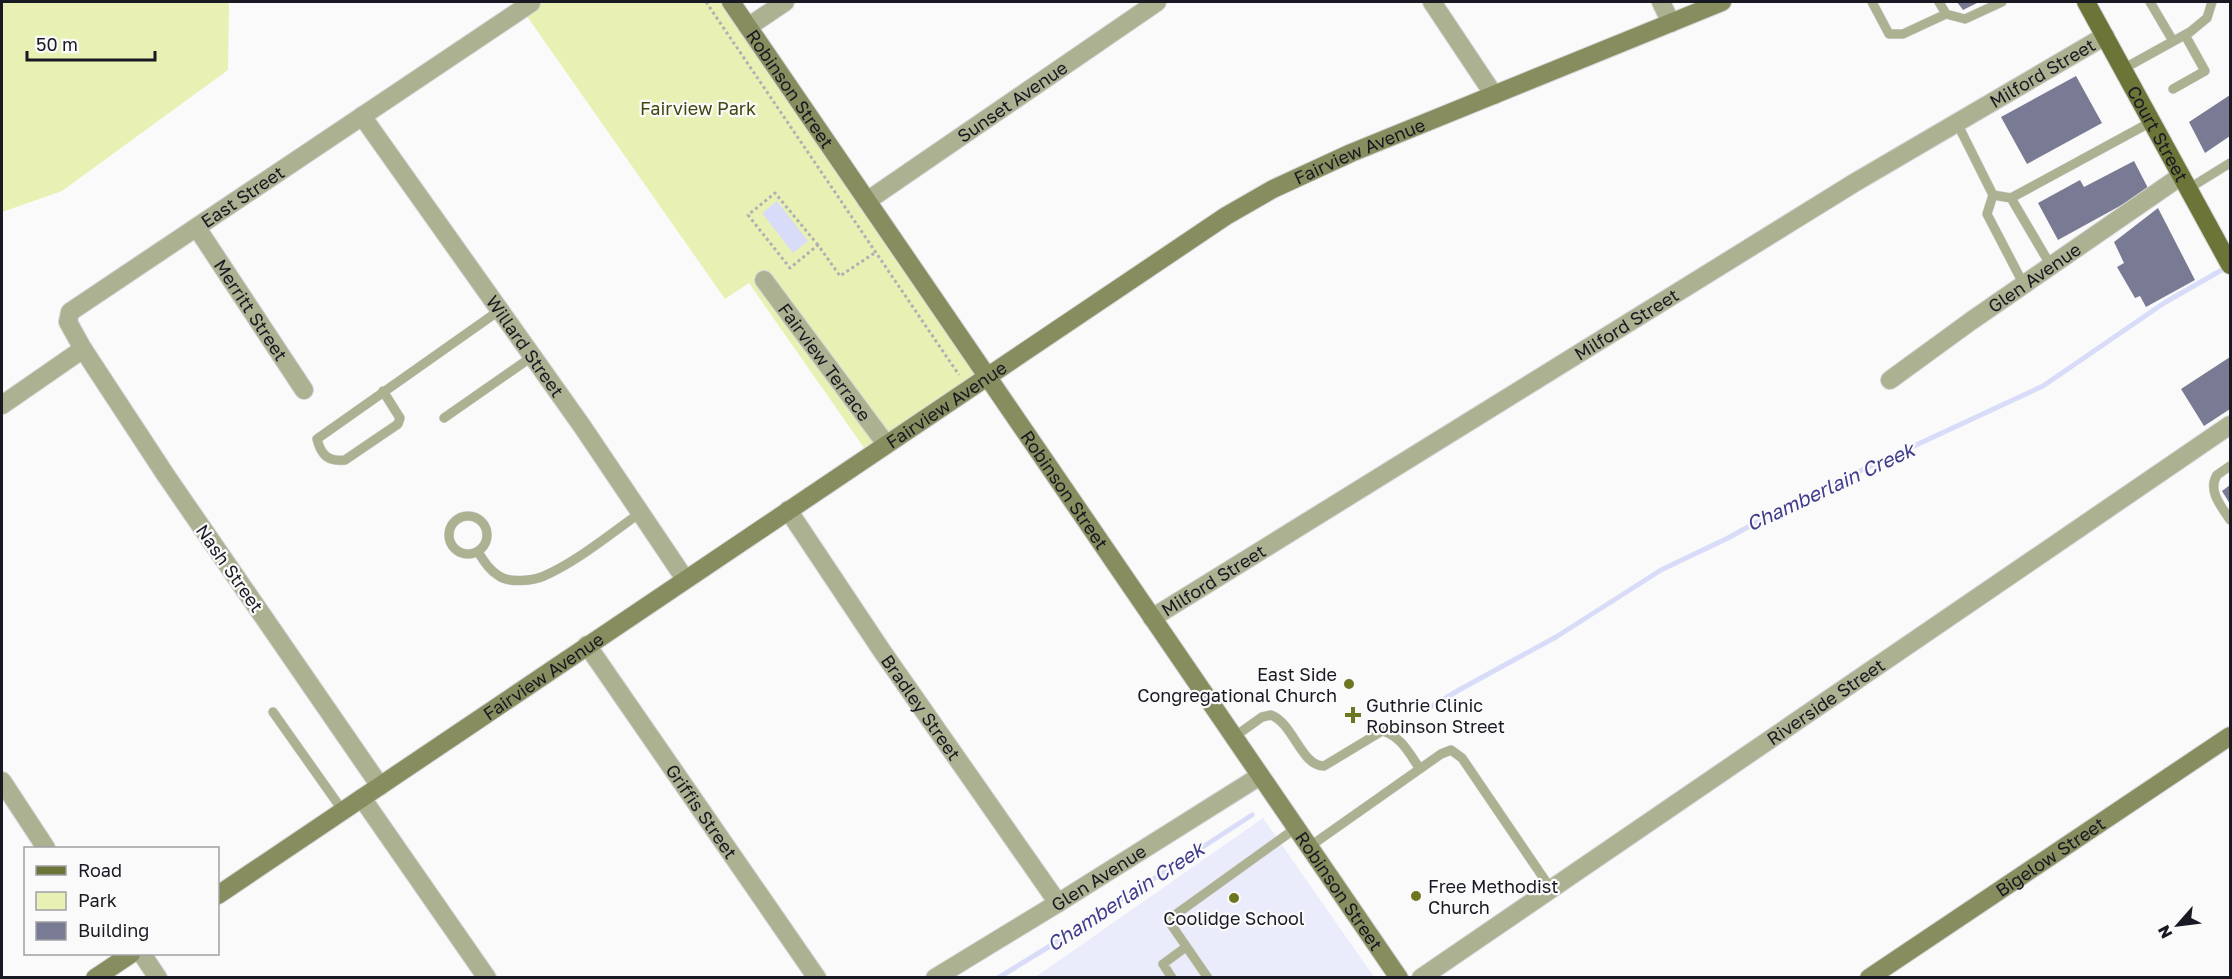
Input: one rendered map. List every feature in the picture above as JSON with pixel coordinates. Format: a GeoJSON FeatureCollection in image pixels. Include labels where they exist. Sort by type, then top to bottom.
{"type":"FeatureCollection","features":[{"type":"Feature","properties":{"kind":"main road","name":"Court Street"},"geometry":{"type":"LineString","coordinates":[[2086,2],[2230,264]]}},
{"type":"Feature","properties":{"kind":"street","name":"Robinson Street"},"geometry":{"type":"LineString","coordinates":[[731,2],[1399,978]]}},
{"type":"Feature","properties":{"kind":"street"},"geometry":{"type":"LineString","coordinates":[[748,27],[785,2]]}},
{"type":"Feature","properties":{"kind":"street","name":"Sunset Avenue"},"geometry":{"type":"LineString","coordinates":[[867,201],[1157,2]]}},
{"type":"Feature","properties":{"kind":"street"},"geometry":{"type":"LineString","coordinates":[[1432,2],[1494,95]]}},
{"type":"Feature","properties":{"kind":"street"},"geometry":{"type":"LineString","coordinates":[[1661,2],[1671,23]]}},
{"type":"Feature","properties":{"kind":"street","name":"Fairview Avenue"},"geometry":{"type":"LineString","coordinates":[[219,895],[1226,216],[1274,189],[1351,153],[1722,2]]}},
{"type":"Feature","properties":{"kind":"street","name":"East Street"},"geometry":{"type":"LineString","coordinates":[[84,349],[68,322],[70,312],[531,3]]}},
{"type":"Feature","properties":{"kind":"street","name":"Milford Street"},"geometry":{"type":"LineString","coordinates":[[1152,618],[1854,183],[2105,36]]}},
{"type":"Feature","properties":{"kind":"street","name":"Willard Street"},"geometry":{"type":"LineString","coordinates":[[362,116],[500,310],[685,579]]}},
{"type":"Feature","properties":{"kind":"street","name":"Glen Avenue"},"geometry":{"type":"LineString","coordinates":[[1890,380],[2051,266],[2185,183]]}},
{"type":"Feature","properties":{"kind":"street","name":"Merritt Street"},"geometry":{"type":"LineString","coordinates":[[197,228],[304,390]]}},
{"type":"Feature","properties":{"kind":"street","name":"Fairview Terrace"},"geometry":{"type":"LineString","coordinates":[[764,280],[886,444]]}},
{"type":"Feature","properties":{"kind":"street"},"geometry":{"type":"LineString","coordinates":[[2,405],[84,349]]}},
{"type":"Feature","properties":{"kind":"street","name":"Nash Street"},"geometry":{"type":"LineString","coordinates":[[84,349],[165,474],[380,786]]}},
{"type":"Feature","properties":{"kind":"street","name":"Riverside Street"},"geometry":{"type":"LineString","coordinates":[[1421,978],[2230,425]]}},
{"type":"Feature","properties":{"kind":"street","name":"Bradley Street"},"geometry":{"type":"LineString","coordinates":[[788,510],[882,651],[1058,903]]}},
{"type":"Feature","properties":{"kind":"street","name":"Griffis Street"},"geometry":{"type":"LineString","coordinates":[[587,645],[817,978]]}},
{"type":"Feature","properties":{"kind":"street","name":"Bigelow Street"},"geometry":{"type":"LineString","coordinates":[[1869,978],[2230,736]]}},
{"type":"Feature","properties":{"kind":"street","name":"Glen Avenue"},"geometry":{"type":"LineString","coordinates":[[935,978],[1260,776]]}},
{"type":"Feature","properties":{"kind":"street"},"geometry":{"type":"LineString","coordinates":[[2,781],[45,847]]}},
{"type":"Feature","properties":{"kind":"street"},"geometry":{"type":"LineString","coordinates":[[362,798],[487,978]]}},
{"type":"Feature","properties":{"kind":"street"},"geometry":{"type":"LineString","coordinates":[[143,955],[158,978]]}},
{"type":"Feature","properties":{"kind":"street"},"geometry":{"type":"LineString","coordinates":[[95,978],[122,956]]}},
{"type":"Feature","properties":{"kind":"lane"},"geometry":{"type":"LineString","coordinates":[[1872,2],[1889,34],[1903,34],[1946,14],[1965,19],[2001,2]]}},
{"type":"Feature","properties":{"kind":"lane"},"geometry":{"type":"LineString","coordinates":[[1939,2],[1946,14]]}},
{"type":"Feature","properties":{"kind":"lane"},"geometry":{"type":"LineString","coordinates":[[2150,2],[2173,41]]}},
{"type":"Feature","properties":{"kind":"lane"},"geometry":{"type":"LineString","coordinates":[[2123,69],[2185,35],[2207,18],[2212,2]]}},
{"type":"Feature","properties":{"kind":"lane"},"geometry":{"type":"LineString","coordinates":[[2173,89],[2205,71],[2185,35]]}},
{"type":"Feature","properties":{"kind":"lane"},"geometry":{"type":"LineString","coordinates":[[1993,195],[2011,198],[2151,122]]}},
{"type":"Feature","properties":{"kind":"lane"},"geometry":{"type":"LineString","coordinates":[[1957,123],[1993,195],[1986,214],[2024,285]]}},
{"type":"Feature","properties":{"kind":"lane"},"geometry":{"type":"LineString","coordinates":[[2185,183],[2230,163]]}},
{"type":"Feature","properties":{"kind":"lane"},"geometry":{"type":"LineString","coordinates":[[2011,198],[2051,266]]}},
{"type":"Feature","properties":{"kind":"lane"},"geometry":{"type":"LineString","coordinates":[[383,391],[400,418],[398,424],[345,460],[335,461],[326,457],[317,439],[383,391],[500,310]]}},
{"type":"Feature","properties":{"kind":"lane"},"geometry":{"type":"LineString","coordinates":[[444,418],[532,356]]}},
{"type":"Feature","properties":{"kind":"lane"},"geometry":{"type":"LineString","coordinates":[[2230,466],[2217,475],[2213,490],[2230,520]]}},
{"type":"Feature","properties":{"kind":"lane"},"geometry":{"type":"LineString","coordinates":[[478,552],[485,564],[500,578],[522,580],[543,576],[575,558],[640,513]]}},
{"type":"Feature","properties":{"kind":"lane"},"geometry":{"type":"LineString","coordinates":[[469,515],[484,524],[488,536],[483,548],[478,552],[465,555],[454,548],[448,536],[452,523],[457,519],[469,515]]}},
{"type":"Feature","properties":{"kind":"lane"},"geometry":{"type":"LineString","coordinates":[[273,712],[343,811]]}},
{"type":"Feature","properties":{"kind":"lane"},"geometry":{"type":"LineString","coordinates":[[1234,737],[1262,717],[1271,715],[1285,723],[1309,760],[1316,766],[1324,766],[1382,732],[1392,734],[1401,741],[1420,769]]}},
{"type":"Feature","properties":{"kind":"lane"},"geometry":{"type":"LineString","coordinates":[[1309,847],[1441,754],[1450,750],[1462,758],[1551,889]]}},
{"type":"Feature","properties":{"kind":"lane"},"geometry":{"type":"LineString","coordinates":[[1208,978],[1168,920],[1296,828]]}},
{"type":"Feature","properties":{"kind":"lane"},"geometry":{"type":"LineString","coordinates":[[1172,978],[1162,964],[1186,947]]}},
{"type":"Feature","properties":{"kind":"path"},"geometry":{"type":"LineString","coordinates":[[706,2],[968,389]]}},
{"type":"Feature","properties":{"kind":"path"},"geometry":{"type":"LineString","coordinates":[[818,245],[790,268],[748,215],[775,193],[818,245],[840,276],[876,252]]}},
{"type":"Feature","properties":{"kind":"shaded area","name":"Coolidge School"},"geometry":{"type":"Polygon","coordinates":[[[1263,818],[1374,977],[1034,978],[1263,818]]]}},
{"type":"Feature","properties":{"kind":"green space"},"geometry":{"type":"Polygon","coordinates":[[[2,2],[227,2],[229,4],[228,70],[62,191],[2,212],[2,2]]]}},
{"type":"Feature","properties":{"kind":"green space","name":"Fairview Park"},"geometry":{"type":"Polygon","coordinates":[[[517,2],[731,2],[987,377],[869,455],[749,283],[725,299],[517,2]]]}},
{"type":"Feature","properties":{"kind":"water"},"geometry":{"type":"Polygon","coordinates":[[[777,201],[808,241],[793,253],[762,213],[777,201]]]}},
{"type":"Feature","properties":{"kind":"building"},"geometry":{"type":"Polygon","coordinates":[[[1957,2],[1979,2],[1963,10],[1957,2]]]}},
{"type":"Feature","properties":{"kind":"building"},"geometry":{"type":"Polygon","coordinates":[[[2076,76],[2102,123],[2027,164],[2001,117],[2076,76]]]}},
{"type":"Feature","properties":{"kind":"building"},"geometry":{"type":"Polygon","coordinates":[[[2230,95],[2230,136],[2205,153],[2189,122],[2230,95]]]}},
{"type":"Feature","properties":{"kind":"building"},"geometry":{"type":"Polygon","coordinates":[[[2134,161],[2149,190],[2058,240],[2038,203],[2080,180],[2084,187],[2134,161]]]}},
{"type":"Feature","properties":{"kind":"building"},"geometry":{"type":"Polygon","coordinates":[[[2158,208],[2195,280],[2146,307],[2140,296],[2135,298],[2117,267],[2124,263],[2114,242],[2158,208]]]}},
{"type":"Feature","properties":{"kind":"building"},"geometry":{"type":"Polygon","coordinates":[[[2230,357],[2230,409],[2204,426],[2181,389],[2230,357]]]}},
{"type":"Feature","properties":{"kind":"building"},"geometry":{"type":"Polygon","coordinates":[[[2230,485],[2230,504],[2222,491],[2230,485]]]}},
{"type":"Feature","properties":{"kind":"waterway","name":"Chamberlain Creek"},"geometry":{"type":"LineString","coordinates":[[1429,708],[1556,637],[1661,570],[1730,537],[1789,504],[2043,386],[2164,303],[2227,267]]}},
{"type":"Feature","properties":{"kind":"waterway","name":"Chamberlain Creek"},"geometry":{"type":"LineString","coordinates":[[998,978],[1252,815]]}},
{"type":"Feature","properties":{"kind":"place","name":"East Side Congregational Church"},"geometry":{"type":"Point","coordinates":[1349,684]}},
{"type":"Feature","properties":{"kind":"place","name":"Guthrie Clinic Robinson Street"},"geometry":{"type":"Point","coordinates":[1353,715]}},
{"type":"Feature","properties":{"kind":"place","name":"Free Methodist Church"},"geometry":{"type":"Point","coordinates":[1416,896]}},
{"type":"Feature","properties":{"kind":"place","name":"Coolidge School"},"geometry":{"type":"Point","coordinates":[1234,898]}}]}
